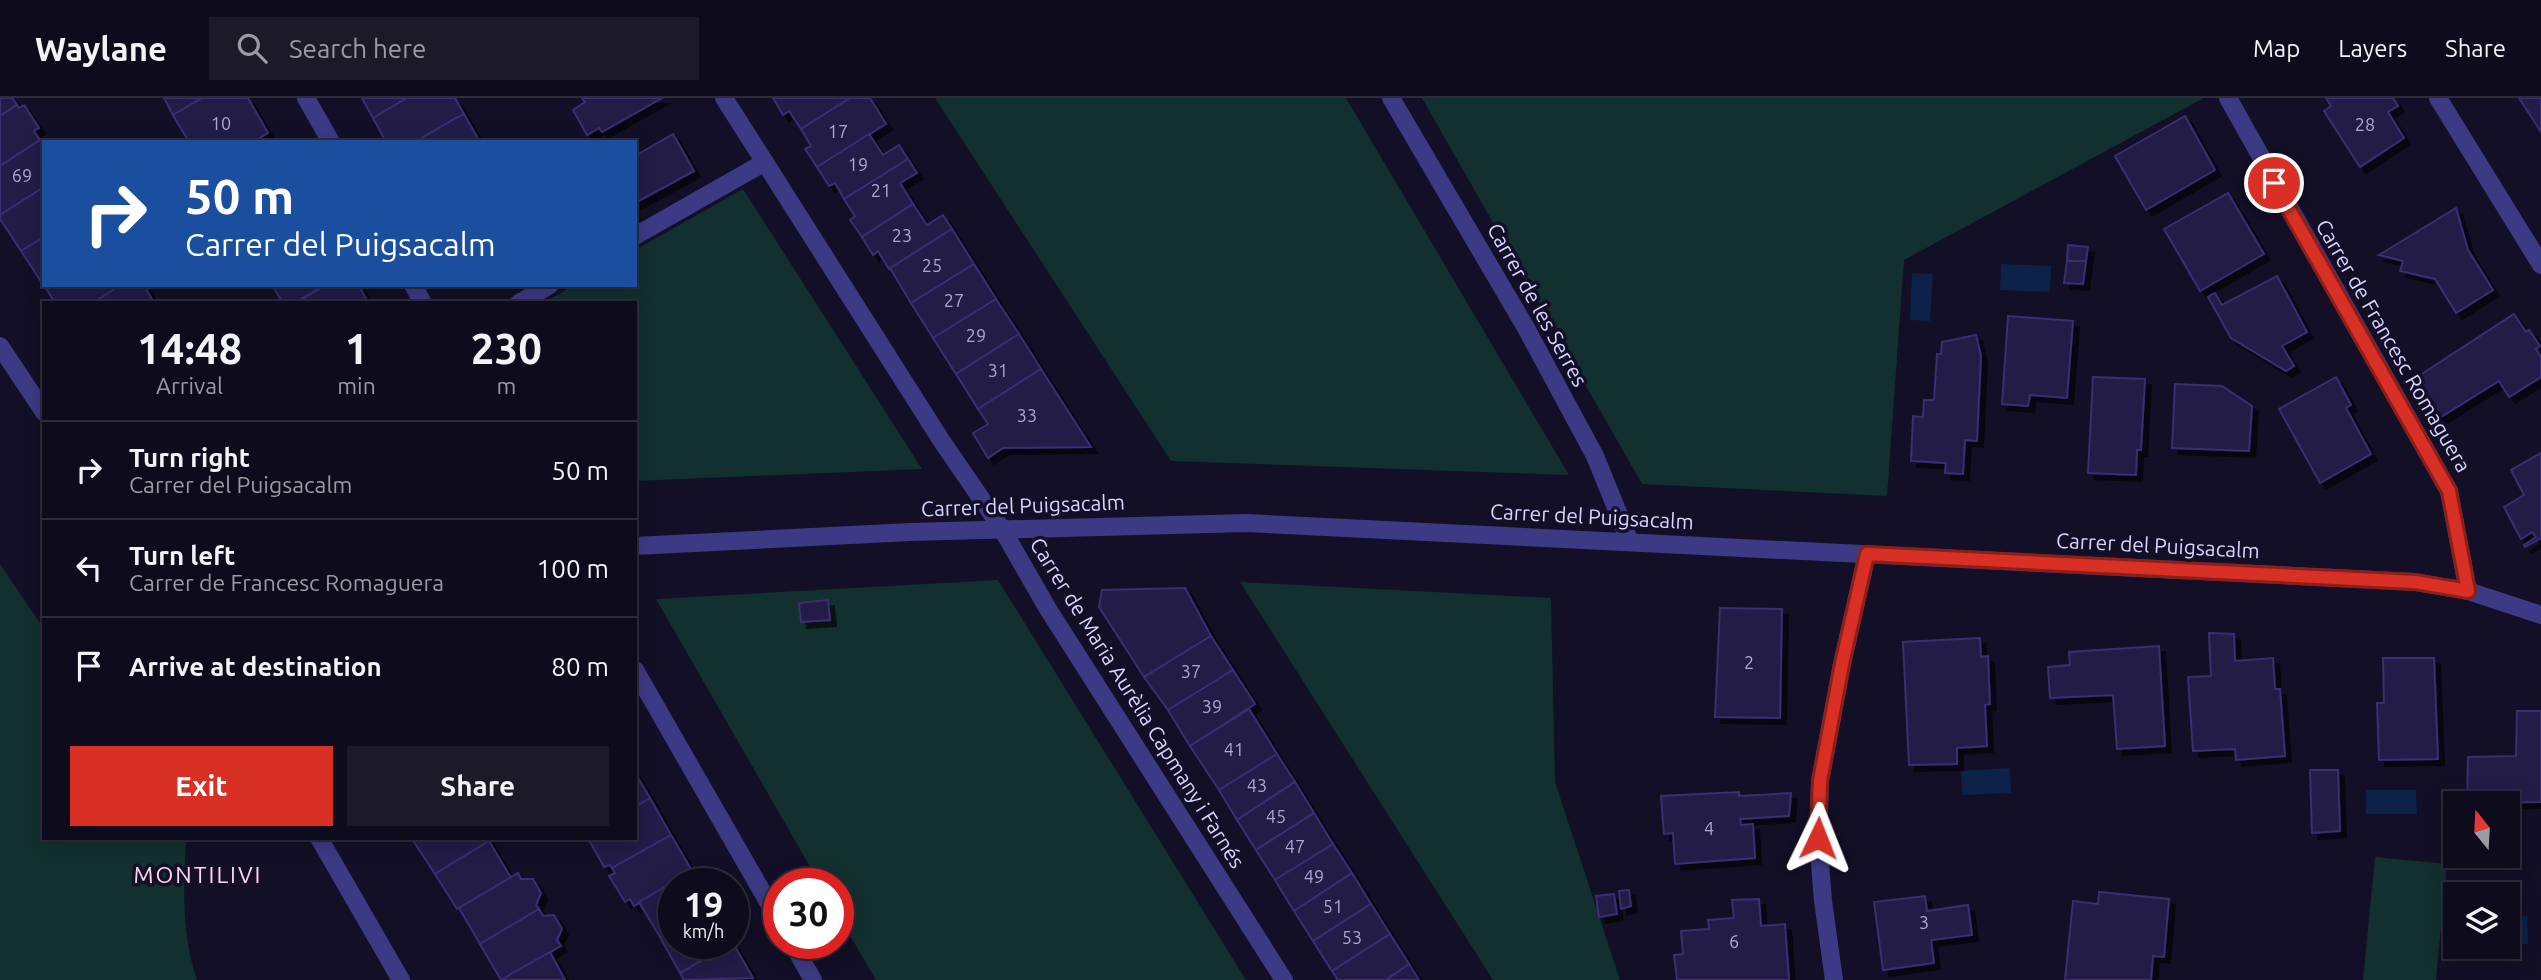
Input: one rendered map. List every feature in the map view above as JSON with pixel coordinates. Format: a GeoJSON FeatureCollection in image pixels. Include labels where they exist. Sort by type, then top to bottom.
{"type":"FeatureCollection","features":[{"type":"Feature","properties":{"kind":"street"},"geometry":{"type":"LineString","coordinates":[[306,98],[330,140]]}},
{"type":"Feature","properties":{"kind":"street","name":"Carrer de Maria Aurèlia Capmany i Farnés"},"geometry":{"type":"LineString","coordinates":[[724,98],[941,440],[1002,529],[1048,609],[1284,980]]}},
{"type":"Feature","properties":{"kind":"street","name":"Carrer de les Serres"},"geometry":{"type":"LineString","coordinates":[[1391,98],[1532,339],[1595,456],[1630,542]]}},
{"type":"Feature","properties":{"kind":"street","name":"Carrer de Francesc Romaguera"},"geometry":{"type":"LineString","coordinates":[[2228,98],[2449,491],[2468,591]]}},
{"type":"Feature","properties":{"kind":"street"},"geometry":{"type":"LineString","coordinates":[[2438,98],[2541,265]]}},
{"type":"Feature","properties":{"kind":"street"},"geometry":{"type":"LineString","coordinates":[[637,235],[765,162]]}},
{"type":"Feature","properties":{"kind":"street"},"geometry":{"type":"LineString","coordinates":[[522,301],[547,287]]}},
{"type":"Feature","properties":{"kind":"street"},"geometry":{"type":"LineString","coordinates":[[0,346],[42,409]]}},
{"type":"Feature","properties":{"kind":"street","name":"Carrer del Puigsacalm"},"geometry":{"type":"LineString","coordinates":[[637,545],[1002,529],[1247,523],[2415,582],[2468,591],[2541,615]]}},
{"type":"Feature","properties":{"kind":"street"},"geometry":{"type":"LineString","coordinates":[[1834,980],[1818,838],[1820,781],[1842,664],[1867,554]]}},
{"type":"Feature","properties":{"kind":"street"},"geometry":{"type":"LineString","coordinates":[[637,673],[763,893]]}},
{"type":"Feature","properties":{"kind":"street"},"geometry":{"type":"LineString","coordinates":[[320,840],[401,980]]}},
{"type":"Feature","properties":{"kind":"street"},"geometry":{"type":"LineString","coordinates":[[801,959],[813,980]]}},
{"type":"Feature","properties":{"kind":"green space"},"geometry":{"type":"Polygon","coordinates":[[[935,98],[1346,98],[1569,475],[1171,461],[935,98]]]}},
{"type":"Feature","properties":{"kind":"green space"},"geometry":{"type":"Polygon","coordinates":[[[1422,98],[2202,99],[1904,260],[1887,496],[1642,484],[1422,98]]]}},
{"type":"Feature","properties":{"kind":"green space"},"geometry":{"type":"Polygon","coordinates":[[[743,189],[922,469],[637,481],[637,301],[547,301],[571,287],[637,287],[637,249],[743,189]]]}},
{"type":"Feature","properties":{"kind":"green space"},"geometry":{"type":"Polygon","coordinates":[[[0,564],[42,626],[42,840],[184,840],[186,843],[186,929],[197,980],[0,980],[0,564]]]}},
{"type":"Feature","properties":{"kind":"green space"},"geometry":{"type":"Polygon","coordinates":[[[998,580],[1246,980],[876,980],[854,942],[854,868],[811,868],[656,599],[998,580]]]}},
{"type":"Feature","properties":{"kind":"green space"},"geometry":{"type":"Polygon","coordinates":[[[1240,582],[1551,598],[1555,782],[1620,980],[1493,980],[1240,582]]]}},
{"type":"Feature","properties":{"kind":"green space"},"geometry":{"type":"Polygon","coordinates":[[[2375,857],[2443,864],[2443,868],[2447,868],[2445,882],[2443,882],[2436,980],[2363,980],[2375,857]]]}},
{"type":"Feature","properties":{"kind":"water"},"geometry":{"type":"Polygon","coordinates":[[[2001,264],[2051,266],[2050,292],[2000,290],[2001,264]]]}},
{"type":"Feature","properties":{"kind":"water"},"geometry":{"type":"Polygon","coordinates":[[[1912,273],[1933,274],[1930,321],[1910,320],[1912,273]]]}},
{"type":"Feature","properties":{"kind":"water"},"geometry":{"type":"Polygon","coordinates":[[[2010,768],[2011,793],[1962,795],[1961,771],[2010,768]]]}},
{"type":"Feature","properties":{"kind":"water"},"geometry":{"type":"Polygon","coordinates":[[[2366,790],[2416,790],[2417,814],[2366,814],[2366,790]]]}},
{"type":"Feature","properties":{"kind":"water"},"geometry":{"type":"Polygon","coordinates":[[[2520,916],[2527,916],[2528,944],[2520,944],[2520,916]]]}},
{"type":"Feature","properties":{"kind":"building"},"geometry":{"type":"Polygon","coordinates":[[[0,98],[12,98],[17,105],[0,116],[0,98]]]}},
{"type":"Feature","properties":{"kind":"building"},"geometry":{"type":"Polygon","coordinates":[[[164,98],[202,98],[173,115],[164,98]]]}},
{"type":"Feature","properties":{"kind":"building"},"geometry":{"type":"Polygon","coordinates":[[[202,98],[248,98],[268,133],[256,140],[188,140],[173,115],[202,98]]]}},
{"type":"Feature","properties":{"kind":"building"},"geometry":{"type":"Polygon","coordinates":[[[362,98],[407,98],[373,118],[362,98]]]}},
{"type":"Feature","properties":{"kind":"building"},"geometry":{"type":"Polygon","coordinates":[[[407,98],[455,98],[464,114],[418,140],[385,140],[373,118],[407,98]]]}},
{"type":"Feature","properties":{"kind":"building"},"geometry":{"type":"Polygon","coordinates":[[[582,98],[662,98],[602,132],[599,128],[587,135],[573,110],[585,102],[582,98]]]}},
{"type":"Feature","properties":{"kind":"building"},"geometry":{"type":"Polygon","coordinates":[[[773,98],[850,98],[801,129],[789,111],[783,115],[773,98]]]}},
{"type":"Feature","properties":{"kind":"building"},"geometry":{"type":"Polygon","coordinates":[[[850,98],[870,98],[886,124],[817,167],[805,149],[811,146],[801,129],[850,98]]]}},
{"type":"Feature","properties":{"kind":"building"},"geometry":{"type":"Polygon","coordinates":[[[2326,98],[2393,98],[2398,106],[2388,112],[2404,138],[2360,167],[2324,111],[2331,106],[2326,98]]]}},
{"type":"Feature","properties":{"kind":"building"},"geometry":{"type":"Polygon","coordinates":[[[2519,98],[2541,98],[2541,132],[2519,98]]]}},
{"type":"Feature","properties":{"kind":"building"},"geometry":{"type":"Polygon","coordinates":[[[17,105],[19,108],[24,105],[39,128],[34,131],[40,140],[0,166],[0,116],[17,105]]]}},
{"type":"Feature","properties":{"kind":"building"},"geometry":{"type":"Polygon","coordinates":[[[464,114],[479,140],[418,140],[464,114]]]}},
{"type":"Feature","properties":{"kind":"building"},"geometry":{"type":"Polygon","coordinates":[[[2185,116],[2215,170],[2146,210],[2115,156],[2185,116]]]}},
{"type":"Feature","properties":{"kind":"building"},"geometry":{"type":"Polygon","coordinates":[[[673,134],[694,171],[637,202],[637,155],[673,134]]]}},
{"type":"Feature","properties":{"kind":"building"},"geometry":{"type":"Polygon","coordinates":[[[869,134],[883,155],[899,145],[908,159],[844,199],[835,183],[829,186],[817,167],[869,134]]]}},
{"type":"Feature","properties":{"kind":"building"},"geometry":{"type":"Polygon","coordinates":[[[40,140],[42,142],[42,188],[0,215],[0,166],[40,140]]]}},
{"type":"Feature","properties":{"kind":"building"},"geometry":{"type":"Polygon","coordinates":[[[908,159],[917,173],[900,183],[913,204],[862,237],[850,220],[855,216],[844,199],[908,159]]]}},
{"type":"Feature","properties":{"kind":"building"},"geometry":{"type":"Polygon","coordinates":[[[42,188],[42,238],[21,251],[0,215],[42,188]]]}},
{"type":"Feature","properties":{"kind":"building"},"geometry":{"type":"Polygon","coordinates":[[[2228,193],[2264,254],[2200,291],[2164,229],[2228,193]]]}},
{"type":"Feature","properties":{"kind":"building"},"geometry":{"type":"Polygon","coordinates":[[[913,204],[927,225],[943,215],[952,229],[889,269],[878,251],[873,255],[862,237],[913,204]]]}},
{"type":"Feature","properties":{"kind":"building"},"geometry":{"type":"Polygon","coordinates":[[[2456,208],[2468,250],[2493,290],[2456,313],[2435,279],[2400,271],[2403,261],[2379,255],[2456,208]]]}},
{"type":"Feature","properties":{"kind":"building"},"geometry":{"type":"Polygon","coordinates":[[[952,229],[974,264],[911,303],[890,268],[952,229]]]}},
{"type":"Feature","properties":{"kind":"building"},"geometry":{"type":"Polygon","coordinates":[[[42,238],[42,283],[21,251],[42,238]]]}},
{"type":"Feature","properties":{"kind":"building"},"geometry":{"type":"Polygon","coordinates":[[[2068,245],[2088,247],[2086,261],[2067,261],[2068,245]]]}},
{"type":"Feature","properties":{"kind":"building"},"geometry":{"type":"Polygon","coordinates":[[[2067,261],[2086,261],[2083,284],[2064,283],[2067,261]]]}},
{"type":"Feature","properties":{"kind":"building"},"geometry":{"type":"Polygon","coordinates":[[[974,264],[996,299],[933,338],[911,303],[974,264]]]}},
{"type":"Feature","properties":{"kind":"building"},"geometry":{"type":"Polygon","coordinates":[[[2277,276],[2307,332],[2282,346],[2294,366],[2286,371],[2231,338],[2208,297],[2215,293],[2222,305],[2277,276]]]}},
{"type":"Feature","properties":{"kind":"building"},"geometry":{"type":"Polygon","coordinates":[[[45,287],[118,287],[96,301],[54,301],[45,287]]]}},
{"type":"Feature","properties":{"kind":"building"},"geometry":{"type":"Polygon","coordinates":[[[118,287],[145,287],[153,301],[96,301],[118,287]]]}},
{"type":"Feature","properties":{"kind":"building"},"geometry":{"type":"Polygon","coordinates":[[[273,287],[321,287],[297,301],[282,301],[273,287]]]}},
{"type":"Feature","properties":{"kind":"building"},"geometry":{"type":"Polygon","coordinates":[[[323,287],[360,287],[366,299],[362,301],[299,301],[323,287]]]}},
{"type":"Feature","properties":{"kind":"building"},"geometry":{"type":"Polygon","coordinates":[[[996,299],[1019,334],[956,374],[933,338],[996,299]]]}},
{"type":"Feature","properties":{"kind":"building"},"geometry":{"type":"Polygon","coordinates":[[[2514,314],[2540,346],[2536,349],[2541,357],[2541,377],[2509,397],[2499,381],[2436,420],[2414,379],[2514,314]]]}},
{"type":"Feature","properties":{"kind":"building"},"geometry":{"type":"Polygon","coordinates":[[[2008,316],[2073,321],[2067,398],[2030,395],[2028,406],[2002,404],[2008,316]]]}},
{"type":"Feature","properties":{"kind":"building"},"geometry":{"type":"Polygon","coordinates":[[[1019,334],[1041,369],[978,409],[956,374],[1019,334]]]}},
{"type":"Feature","properties":{"kind":"building"},"geometry":{"type":"Polygon","coordinates":[[[1976,335],[1981,356],[1977,441],[1965,440],[1963,474],[1945,473],[1946,463],[1911,461],[1913,416],[1923,417],[1924,400],[1934,400],[1937,354],[1941,354],[1942,342],[1976,335]]]}},
{"type":"Feature","properties":{"kind":"building"},"geometry":{"type":"Polygon","coordinates":[[[1041,369],[1091,447],[1003,448],[988,458],[973,433],[988,424],[978,409],[1041,369]]]}},
{"type":"Feature","properties":{"kind":"building"},"geometry":{"type":"Polygon","coordinates":[[[2093,377],[2145,379],[2141,450],[2137,450],[2136,475],[2088,473],[2093,377]]]}},
{"type":"Feature","properties":{"kind":"building"},"geometry":{"type":"Polygon","coordinates":[[[2336,377],[2351,405],[2346,408],[2371,454],[2320,483],[2279,409],[2336,377]]]}},
{"type":"Feature","properties":{"kind":"building"},"geometry":{"type":"Polygon","coordinates":[[[2175,384],[2222,386],[2252,406],[2249,451],[2172,448],[2175,384]]]}},
{"type":"Feature","properties":{"kind":"building"},"geometry":{"type":"Polygon","coordinates":[[[2541,453],[2541,538],[2525,547],[2524,545],[2536,537],[2532,532],[2521,539],[2504,507],[2524,495],[2511,470],[2541,453]]]}},
{"type":"Feature","properties":{"kind":"building"},"geometry":{"type":"Polygon","coordinates":[[[1185,588],[1211,636],[1144,677],[1099,607],[1102,590],[1185,588]]]}},
{"type":"Feature","properties":{"kind":"building"},"geometry":{"type":"Polygon","coordinates":[[[828,600],[830,620],[801,622],[799,603],[828,600]]]}},
{"type":"Feature","properties":{"kind":"building"},"geometry":{"type":"Polygon","coordinates":[[[1720,608],[1782,609],[1780,718],[1715,717],[1720,608]]]}},
{"type":"Feature","properties":{"kind":"building"},"geometry":{"type":"Polygon","coordinates":[[[2209,633],[2234,634],[2235,661],[2273,658],[2275,689],[2280,689],[2285,756],[2236,760],[2235,749],[2193,751],[2188,677],[2211,676],[2209,633]]]}},
{"type":"Feature","properties":{"kind":"building"},"geometry":{"type":"Polygon","coordinates":[[[1211,636],[1233,670],[1168,710],[1144,677],[1211,636]]]}},
{"type":"Feature","properties":{"kind":"building"},"geometry":{"type":"Polygon","coordinates":[[[1980,638],[1981,657],[1988,656],[1990,704],[1985,705],[1987,746],[1957,748],[1957,764],[1909,765],[1903,642],[1980,638]]]}},
{"type":"Feature","properties":{"kind":"building"},"geometry":{"type":"Polygon","coordinates":[[[2159,646],[2165,746],[2117,749],[2113,695],[2050,698],[2048,667],[2070,665],[2069,652],[2159,646]]]}},
{"type":"Feature","properties":{"kind":"building"},"geometry":{"type":"Polygon","coordinates":[[[2383,658],[2434,658],[2438,759],[2379,760],[2377,703],[2384,703],[2383,658]]]}},
{"type":"Feature","properties":{"kind":"building"},"geometry":{"type":"Polygon","coordinates":[[[1233,670],[1255,704],[1190,746],[1168,710],[1233,670]]]}},
{"type":"Feature","properties":{"kind":"building"},"geometry":{"type":"Polygon","coordinates":[[[1249,709],[1277,754],[1219,790],[1190,746],[1249,709]]]}},
{"type":"Feature","properties":{"kind":"building"},"geometry":{"type":"Polygon","coordinates":[[[2517,711],[2541,711],[2541,802],[2520,802],[2520,791],[2467,791],[2468,757],[2516,756],[2517,711]]]}},
{"type":"Feature","properties":{"kind":"building"},"geometry":{"type":"Polygon","coordinates":[[[1277,754],[1295,782],[1237,820],[1219,790],[1277,754]]]}},
{"type":"Feature","properties":{"kind":"building"},"geometry":{"type":"Polygon","coordinates":[[[2310,770],[2338,770],[2340,831],[2312,833],[2310,770]]]}},
{"type":"Feature","properties":{"kind":"building"},"geometry":{"type":"Polygon","coordinates":[[[637,776],[650,798],[637,806],[637,776]]]}},
{"type":"Feature","properties":{"kind":"building"},"geometry":{"type":"Polygon","coordinates":[[[1295,782],[1314,813],[1256,850],[1237,820],[1295,782]]]}},
{"type":"Feature","properties":{"kind":"building"},"geometry":{"type":"Polygon","coordinates":[[[1739,792],[1739,796],[1791,793],[1789,816],[1740,819],[1741,825],[1753,824],[1755,858],[1675,864],[1673,833],[1664,834],[1661,796],[1739,792]]]}},
{"type":"Feature","properties":{"kind":"building"},"geometry":{"type":"Polygon","coordinates":[[[650,798],[671,835],[612,868],[610,865],[604,867],[589,840],[637,840],[637,806],[650,798]]]}},
{"type":"Feature","properties":{"kind":"building"},"geometry":{"type":"Polygon","coordinates":[[[1314,813],[1333,844],[1275,880],[1256,850],[1314,813]]]}},
{"type":"Feature","properties":{"kind":"building"},"geometry":{"type":"Polygon","coordinates":[[[671,835],[690,868],[658,868],[658,892],[634,906],[630,899],[625,902],[609,876],[615,873],[612,868],[671,835]]]}},
{"type":"Feature","properties":{"kind":"building"},"geometry":{"type":"Polygon","coordinates":[[[413,840],[489,840],[489,841],[435,874],[413,840]]]}},
{"type":"Feature","properties":{"kind":"building"},"geometry":{"type":"Polygon","coordinates":[[[489,841],[511,878],[457,909],[435,874],[489,841]]]}},
{"type":"Feature","properties":{"kind":"building"},"geometry":{"type":"Polygon","coordinates":[[[1333,844],[1352,873],[1294,911],[1275,880],[1333,844]]]}},
{"type":"Feature","properties":{"kind":"building"},"geometry":{"type":"Polygon","coordinates":[[[518,873],[521,879],[533,879],[541,893],[536,905],[539,909],[480,944],[459,908],[518,873]]]}},
{"type":"Feature","properties":{"kind":"building"},"geometry":{"type":"Polygon","coordinates":[[[1352,873],[1371,904],[1313,941],[1294,911],[1352,873]]]}},
{"type":"Feature","properties":{"kind":"building"},"geometry":{"type":"Polygon","coordinates":[[[1629,890],[1631,906],[1621,909],[1619,891],[1629,890]]]}},
{"type":"Feature","properties":{"kind":"building"},"geometry":{"type":"Polygon","coordinates":[[[658,891],[658,934],[639,902],[658,891]]]}},
{"type":"Feature","properties":{"kind":"building"},"geometry":{"type":"Polygon","coordinates":[[[2099,892],[2169,899],[2164,957],[2153,956],[2151,980],[2065,980],[2073,901],[2098,904],[2099,892]]]}},
{"type":"Feature","properties":{"kind":"building"},"geometry":{"type":"Polygon","coordinates":[[[1614,894],[1617,914],[1599,917],[1596,896],[1614,894]]]}},
{"type":"Feature","properties":{"kind":"building"},"geometry":{"type":"Polygon","coordinates":[[[1925,896],[1927,911],[1968,905],[1972,935],[1931,940],[1934,963],[1883,970],[1874,902],[1925,896]]]}},
{"type":"Feature","properties":{"kind":"building"},"geometry":{"type":"Polygon","coordinates":[[[1759,899],[1761,926],[1785,924],[1789,980],[1677,980],[1674,955],[1683,954],[1681,931],[1709,929],[1708,920],[1734,918],[1732,900],[1759,899]]]}},
{"type":"Feature","properties":{"kind":"building"},"geometry":{"type":"Polygon","coordinates":[[[1371,904],[1390,934],[1332,971],[1313,941],[1371,904]]]}},
{"type":"Feature","properties":{"kind":"building"},"geometry":{"type":"Polygon","coordinates":[[[539,909],[543,916],[554,915],[562,929],[557,940],[561,946],[501,980],[480,944],[539,909]]]}},
{"type":"Feature","properties":{"kind":"building"},"geometry":{"type":"Polygon","coordinates":[[[1390,934],[1409,964],[1386,980],[1338,980],[1332,971],[1390,934]]]}},
{"type":"Feature","properties":{"kind":"building"},"geometry":{"type":"Polygon","coordinates":[[[550,952],[565,980],[502,980],[511,974],[550,952]]]}},
{"type":"Feature","properties":{"kind":"building"},"geometry":{"type":"Polygon","coordinates":[[[672,959],[704,959],[680,973],[672,959]]]}},
{"type":"Feature","properties":{"kind":"building"},"geometry":{"type":"Polygon","coordinates":[[[705,959],[742,959],[753,978],[684,980],[680,973],[705,959]]]}},
{"type":"Feature","properties":{"kind":"building"},"geometry":{"type":"Polygon","coordinates":[[[1409,964],[1419,980],[1386,980],[1409,964]]]}},
{"type":"Feature","properties":{"kind":"district","name":"MONTILIVI"},"geometry":{"type":"Point","coordinates":[198,875]}},
{"type":"Feature","properties":{"kind":"route"},"geometry":{"type":"LineString","coordinates":[[1818,838],[1820,781],[1842,664],[1867,554],[2415,582],[2468,591],[2449,491],[2274,183]]}}]}
